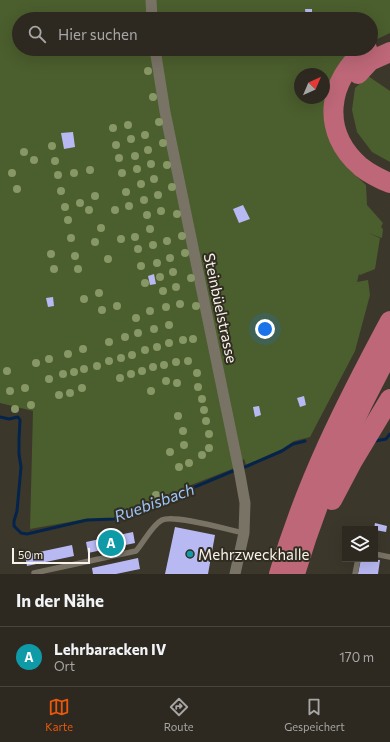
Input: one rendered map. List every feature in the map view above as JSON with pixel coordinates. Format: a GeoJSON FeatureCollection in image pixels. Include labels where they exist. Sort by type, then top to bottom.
{"type":"FeatureCollection","features":[{"type":"Feature","properties":{"kind":"highway"},"geometry":{"type":"LineString","coordinates":[[378,44],[390,38]]}},
{"type":"Feature","properties":{"kind":"highway"},"geometry":{"type":"LineString","coordinates":[[390,52],[370,62],[359,72],[349,87],[345,109],[347,125],[352,140],[370,159],[390,172]]}},
{"type":"Feature","properties":{"kind":"highway"},"geometry":{"type":"LineString","coordinates":[[359,56],[348,66],[340,80],[335,95],[333,113],[334,121],[340,139],[352,157],[368,172],[390,183]]}},
{"type":"Feature","properties":{"kind":"highway"},"geometry":{"type":"LineString","coordinates":[[279,574],[302,506],[324,452],[358,379],[390,321]]}},
{"type":"Feature","properties":{"kind":"highway"},"geometry":{"type":"LineString","coordinates":[[295,574],[315,511],[336,460],[363,402],[390,351]]}},
{"type":"Feature","properties":{"kind":"highway"},"geometry":{"type":"LineString","coordinates":[[295,574],[339,486],[390,399]]}},
{"type":"Feature","properties":{"kind":"street"},"geometry":{"type":"LineString","coordinates":[[151,0],[152,12]]}},
{"type":"Feature","properties":{"kind":"street","name":"Steinbüelstrasse"},"geometry":{"type":"LineString","coordinates":[[156,56],[165,112],[245,503],[244,533],[236,574]]}},
{"type":"Feature","properties":{"kind":"lane"},"geometry":{"type":"LineString","coordinates":[[34,573],[136,550],[143,543],[152,528],[162,520],[178,519],[244,533]]}},
{"type":"Feature","properties":{"kind":"lane"},"geometry":{"type":"LineString","coordinates":[[378,555],[390,557]]}},
{"type":"Feature","properties":{"kind":"lane"},"geometry":{"type":"LineString","coordinates":[[355,574],[357,562]]}},
{"type":"Feature","properties":{"kind":"green space"},"geometry":{"type":"Polygon","coordinates":[[[0,0],[390,0],[390,33],[378,39],[378,12],[12,12],[12,56],[351,56],[329,138],[347,167],[366,185],[367,205],[383,223],[381,227],[383,229],[382,238],[368,233],[380,238],[375,269],[360,275],[359,274],[357,282],[368,280],[370,295],[355,351],[310,437],[294,441],[282,449],[246,465],[244,459],[232,469],[186,487],[178,492],[114,519],[86,519],[30,529],[33,411],[0,403],[0,0]]]}},
{"type":"Feature","properties":{"kind":"green space"},"geometry":{"type":"Polygon","coordinates":[[[368,76],[390,91],[390,162],[372,152],[357,132],[352,110],[355,88],[368,76]]]}},
{"type":"Feature","properties":{"kind":"building"},"geometry":{"type":"Polygon","coordinates":[[[305,9],[312,9],[312,12],[305,12],[305,9]]]}},
{"type":"Feature","properties":{"kind":"building"},"geometry":{"type":"Polygon","coordinates":[[[73,132],[75,147],[64,149],[61,133],[73,132]]]}},
{"type":"Feature","properties":{"kind":"building"},"geometry":{"type":"Polygon","coordinates":[[[243,205],[250,219],[239,223],[233,209],[243,205]]]}},
{"type":"Feature","properties":{"kind":"building"},"geometry":{"type":"Polygon","coordinates":[[[154,274],[156,284],[150,285],[148,276],[154,274]]]}},
{"type":"Feature","properties":{"kind":"building"},"geometry":{"type":"Polygon","coordinates":[[[53,297],[54,306],[48,307],[46,298],[53,297]]]}},
{"type":"Feature","properties":{"kind":"building"},"geometry":{"type":"Polygon","coordinates":[[[304,396],[306,405],[300,407],[297,398],[304,396]]]}},
{"type":"Feature","properties":{"kind":"building"},"geometry":{"type":"Polygon","coordinates":[[[259,406],[261,415],[255,417],[253,407],[259,406]]]}},
{"type":"Feature","properties":{"kind":"building"},"geometry":{"type":"Polygon","coordinates":[[[375,523],[387,526],[386,532],[378,531],[378,526],[374,526],[375,523]]]}},
{"type":"Feature","properties":{"kind":"building","name":"Mehrzweckhalle"},"geometry":{"type":"Polygon","coordinates":[[[175,527],[215,535],[208,574],[165,574],[175,527]]]}},
{"type":"Feature","properties":{"kind":"building"},"geometry":{"type":"Polygon","coordinates":[[[133,532],[135,543],[88,553],[86,542],[133,532]]]}},
{"type":"Feature","properties":{"kind":"building"},"geometry":{"type":"Polygon","coordinates":[[[72,545],[74,556],[27,566],[25,555],[72,545]]]}},
{"type":"Feature","properties":{"kind":"building"},"geometry":{"type":"Polygon","coordinates":[[[138,558],[140,569],[116,574],[93,574],[92,568],[138,558]]]}},
{"type":"Feature","properties":{"kind":"building"},"geometry":{"type":"Polygon","coordinates":[[[378,560],[380,560],[378,574],[358,574],[360,562],[378,562],[378,560]]]}},
{"type":"Feature","properties":{"kind":"waterway","name":"Ruebisbach"},"geometry":{"type":"LineString","coordinates":[[0,417],[9,419],[18,417],[20,420],[19,454],[21,467],[17,511],[14,526],[21,533],[27,534],[87,520],[114,519],[123,517],[233,471]]}},
{"type":"Feature","properties":{"kind":"waterway","name":"Ruebisbach"},"geometry":{"type":"LineString","coordinates":[[375,441],[386,439],[390,434]]}},
{"type":"Feature","properties":{"kind":"waterway","name":"Ruebisbach"},"geometry":{"type":"LineString","coordinates":[[245,467],[282,451],[293,444],[305,441]]}},
{"type":"Feature","properties":{"kind":"place","name":"Lehrbaracken IV"},"geometry":{"type":"Point","coordinates":[111,543]}},
{"type":"Feature","properties":{"kind":"place","name":"Mehrzweckhalle"},"geometry":{"type":"Point","coordinates":[190,554]}}]}
